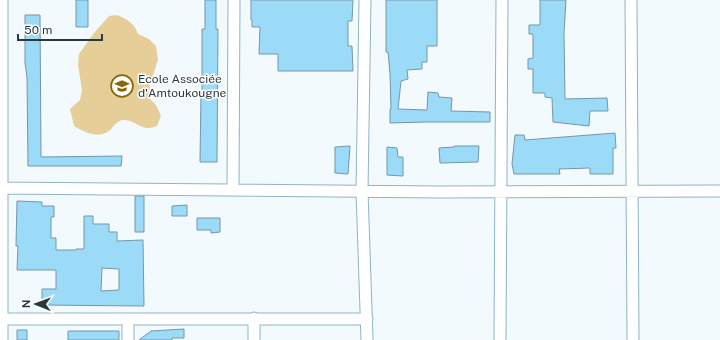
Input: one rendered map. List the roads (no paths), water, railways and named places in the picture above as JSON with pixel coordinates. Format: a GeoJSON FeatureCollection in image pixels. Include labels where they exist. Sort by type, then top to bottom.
{"type":"FeatureCollection","features":[{"type":"Feature","properties":{"kind":"street"},"geometry":{"type":"LineString","coordinates":[[2,0],[2,340]]}},
{"type":"Feature","properties":{"kind":"street"},"geometry":{"type":"LineString","coordinates":[[233,190],[234,0]]}},
{"type":"Feature","properties":{"kind":"street"},"geometry":{"type":"LineString","coordinates":[[365,0],[362,191],[367,340]]}},
{"type":"Feature","properties":{"kind":"street"},"geometry":{"type":"LineString","coordinates":[[500,340],[502,0]]}},
{"type":"Feature","properties":{"kind":"street"},"geometry":{"type":"LineString","coordinates":[[631,0],[633,340]]}},
{"type":"Feature","properties":{"kind":"street"},"geometry":{"type":"LineString","coordinates":[[1,188],[502,192],[720,191]]}},
{"type":"Feature","properties":{"kind":"street"},"geometry":{"type":"LineString","coordinates":[[254,318],[254,340]]}},
{"type":"Feature","properties":{"kind":"street"},"geometry":{"type":"LineString","coordinates":[[2,319],[367,319]]}},
{"type":"Feature","properties":{"kind":"street"},"geometry":{"type":"LineString","coordinates":[[128,319],[128,340]]}},
{"type":"Feature","properties":{"kind":"place","name":"Ecole Associée d'Amtoukougne"},"geometry":{"type":"Point","coordinates":[122,86]}}]}
